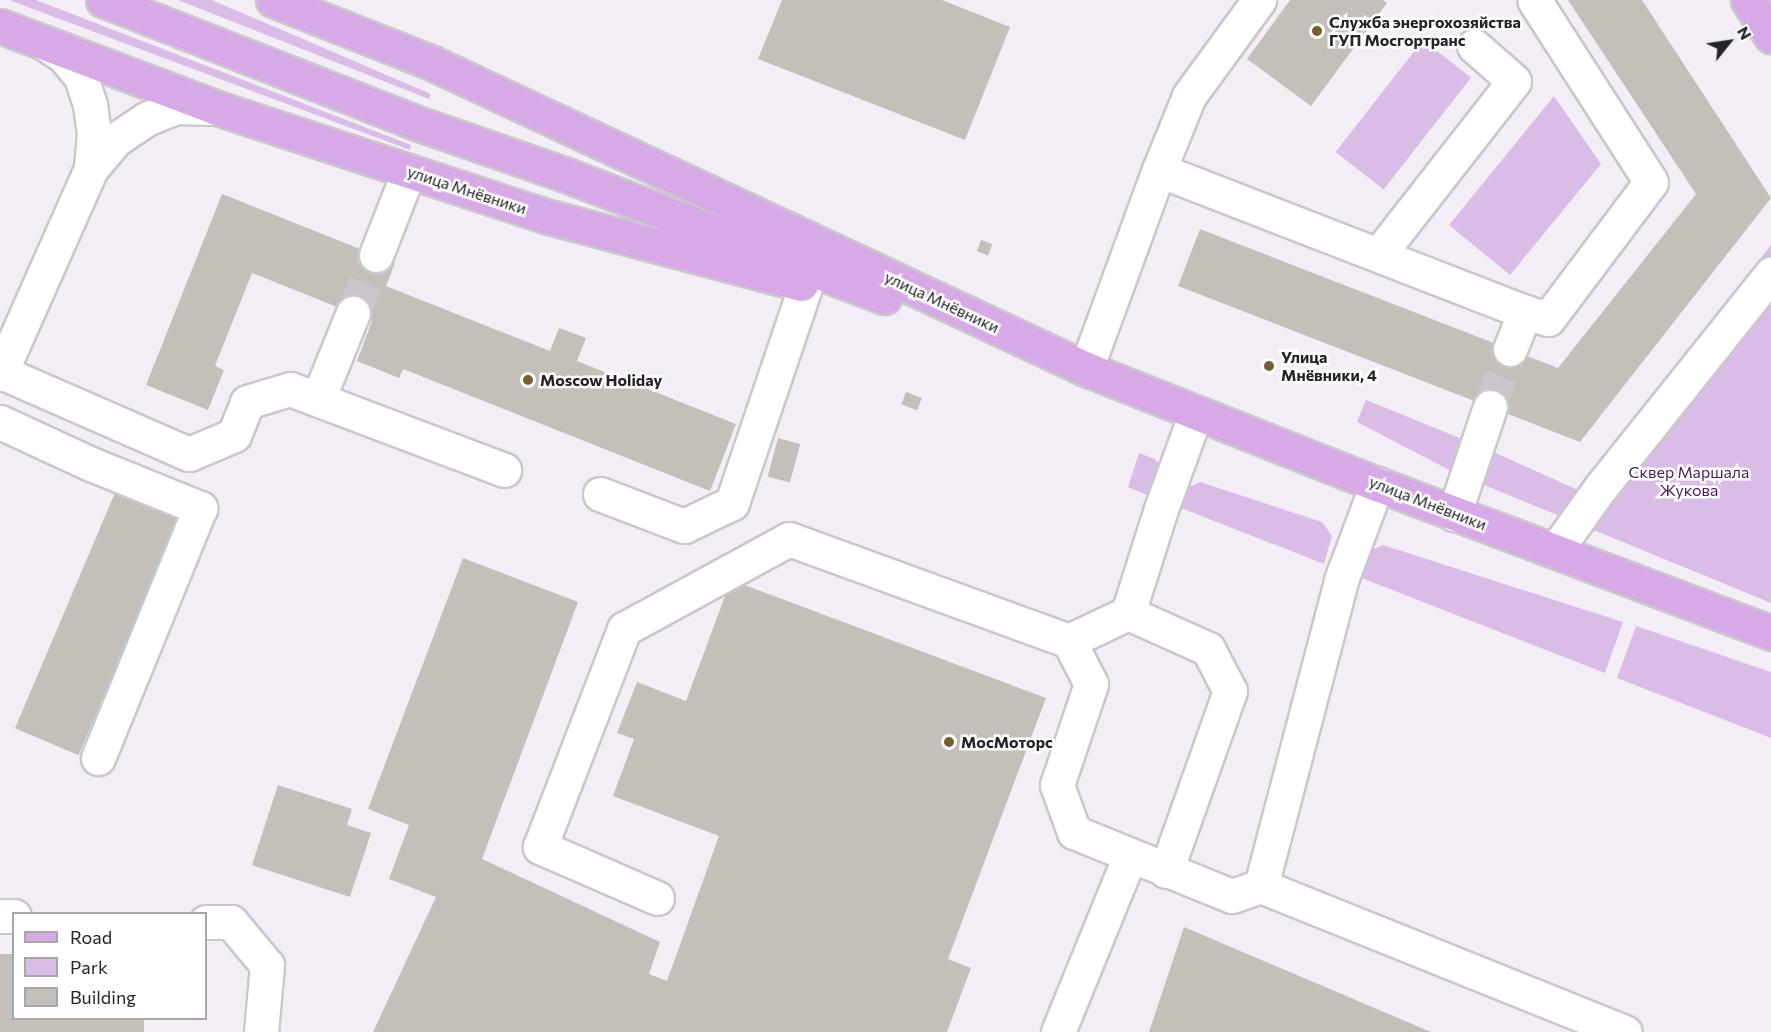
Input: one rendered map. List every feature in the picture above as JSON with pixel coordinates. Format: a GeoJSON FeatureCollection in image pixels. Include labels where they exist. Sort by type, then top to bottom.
{"type":"FeatureCollection","features":[{"type":"Feature","properties":{"kind":"main road","name":"улица Мнёвники"},"geometry":{"type":"LineString","coordinates":[[103,0],[414,122],[566,175],[945,321],[1086,369],[1454,514],[1771,633]]}},
{"type":"Feature","properties":{"kind":"main road","name":"улица Мнёвники"},"geometry":{"type":"LineString","coordinates":[[273,0],[432,63],[1086,369]]}},
{"type":"Feature","properties":{"kind":"main road"},"geometry":{"type":"LineString","coordinates":[[1748,0],[1771,36]]}},
{"type":"Feature","properties":{"kind":"main road","name":"улица Мнёвники"},"geometry":{"type":"LineString","coordinates":[[0,26],[216,108],[549,217],[945,321]]}},
{"type":"Feature","properties":{"kind":"street"},"geometry":{"type":"LineString","coordinates":[[1086,369],[1159,170],[1189,96],[1259,0]]}},
{"type":"Feature","properties":{"kind":"street"},"geometry":{"type":"LineString","coordinates":[[1159,170],[1548,319],[1651,182],[1534,0]]}},
{"type":"Feature","properties":{"kind":"street"},"geometry":{"type":"LineString","coordinates":[[42,41],[64,56],[81,77],[90,105],[94,133],[91,170]]}},
{"type":"Feature","properties":{"kind":"street"},"geometry":{"type":"LineString","coordinates":[[1379,254],[1514,81],[1474,46]]}},
{"type":"Feature","properties":{"kind":"street"},"geometry":{"type":"LineString","coordinates":[[216,108],[175,107],[146,119],[115,140],[91,170],[0,373],[189,454],[234,435],[247,402],[290,389],[504,470]]}},
{"type":"Feature","properties":{"kind":"street"},"geometry":{"type":"LineString","coordinates":[[375,255],[409,171]]}},
{"type":"Feature","properties":{"kind":"street"},"geometry":{"type":"LineString","coordinates":[[1556,551],[1601,487],[1771,274]]}},
{"type":"Feature","properties":{"kind":"street"},"geometry":{"type":"LineString","coordinates":[[600,494],[684,526],[732,502],[806,285]]}},
{"type":"Feature","properties":{"kind":"street"},"geometry":{"type":"LineString","coordinates":[[1510,349],[1525,312]]}},
{"type":"Feature","properties":{"kind":"street"},"geometry":{"type":"LineString","coordinates":[[318,399],[353,313]]}},
{"type":"Feature","properties":{"kind":"street"},"geometry":{"type":"LineString","coordinates":[[1454,514],[1490,407]]}},
{"type":"Feature","properties":{"kind":"street"},"geometry":{"type":"LineString","coordinates":[[1069,641],[1128,613],[1161,509],[1196,413]]}},
{"type":"Feature","properties":{"kind":"street"},"geometry":{"type":"LineString","coordinates":[[0,422],[91,464],[200,508],[98,758]]}},
{"type":"Feature","properties":{"kind":"street"},"geometry":{"type":"LineString","coordinates":[[1261,886],[1341,580],[1377,484]]}},
{"type":"Feature","properties":{"kind":"street"},"geometry":{"type":"LineString","coordinates":[[657,898],[540,847],[624,629],[789,539],[1069,641],[1091,684],[1057,785],[1074,832],[1232,896],[1261,886],[1625,1032]]}},
{"type":"Feature","properties":{"kind":"street"},"geometry":{"type":"LineString","coordinates":[[1128,613],[1208,649],[1230,692],[1166,870]]}},
{"type":"Feature","properties":{"kind":"street"},"geometry":{"type":"LineString","coordinates":[[1058,1032],[1130,856]]}},
{"type":"Feature","properties":{"kind":"street"},"geometry":{"type":"LineString","coordinates":[[207,922],[231,922],[267,965],[261,1032]]}},
{"type":"Feature","properties":{"kind":"green space"},"geometry":{"type":"Polygon","coordinates":[[[9,0],[36,0],[411,145],[410,150],[9,0]]]}},
{"type":"Feature","properties":{"kind":"green space"},"geometry":{"type":"Polygon","coordinates":[[[178,0],[212,0],[431,94],[429,99],[178,0]]]}},
{"type":"Feature","properties":{"kind":"green space"},"geometry":{"type":"Polygon","coordinates":[[[1423,40],[1471,78],[1384,189],[1336,152],[1423,40]]]}},
{"type":"Feature","properties":{"kind":"green space"},"geometry":{"type":"Polygon","coordinates":[[[1554,96],[1601,164],[1510,275],[1449,225],[1554,96]]]}},
{"type":"Feature","properties":{"kind":"green space","name":"Сквер Маршала Жукова"},"geometry":{"type":"Polygon","coordinates":[[[1771,245],[1771,603],[1477,482],[1489,450],[1578,490],[1771,245]]]}},
{"type":"Feature","properties":{"kind":"green space"},"geometry":{"type":"Polygon","coordinates":[[[1366,400],[1472,443],[1459,475],[1357,422],[1366,400]]]}},
{"type":"Feature","properties":{"kind":"green space"},"geometry":{"type":"Polygon","coordinates":[[[1139,453],[1155,459],[1158,463],[1149,496],[1128,487],[1139,453]]]}},
{"type":"Feature","properties":{"kind":"green space"},"geometry":{"type":"Polygon","coordinates":[[[1200,482],[1322,522],[1332,536],[1324,564],[1181,508],[1189,487],[1200,482]]]}},
{"type":"Feature","properties":{"kind":"green space"},"geometry":{"type":"Polygon","coordinates":[[[1383,545],[1623,622],[1605,673],[1359,577],[1369,551],[1383,545]]]}},
{"type":"Feature","properties":{"kind":"green space"},"geometry":{"type":"Polygon","coordinates":[[[1636,626],[1771,672],[1771,738],[1617,678],[1636,626]]]}},
{"type":"Feature","properties":{"kind":"building"},"geometry":{"type":"Polygon","coordinates":[[[782,0],[942,0],[1010,27],[965,140],[758,59],[782,0]]]}},
{"type":"Feature","properties":{"kind":"building","name":"Служба энергохозяйства ГУП Мосгортранс"},"geometry":{"type":"Polygon","coordinates":[[[1290,0],[1383,0],[1387,3],[1311,106],[1247,59],[1290,0]]]}},
{"type":"Feature","properties":{"kind":"building"},"geometry":{"type":"Polygon","coordinates":[[[1568,0],[1642,0],[1771,198],[1580,442],[1178,286],[1200,229],[1558,368],[1696,194],[1568,0]]]}},
{"type":"Feature","properties":{"kind":"building"},"geometry":{"type":"Polygon","coordinates":[[[222,194],[395,263],[386,286],[550,351],[559,328],[586,338],[577,361],[736,424],[710,491],[403,369],[399,378],[357,361],[372,321],[252,273],[215,366],[224,370],[208,410],[146,385],[222,194]]]}},
{"type":"Feature","properties":{"kind":"building"},"geometry":{"type":"Polygon","coordinates":[[[981,240],[992,244],[988,255],[977,251],[981,240]]]}},
{"type":"Feature","properties":{"kind":"building"},"geometry":{"type":"Polygon","coordinates":[[[906,392],[922,398],[917,410],[901,404],[906,392]]]}},
{"type":"Feature","properties":{"kind":"building"},"geometry":{"type":"Polygon","coordinates":[[[778,438],[800,444],[790,483],[768,477],[778,438]]]}},
{"type":"Feature","properties":{"kind":"building"},"geometry":{"type":"Polygon","coordinates":[[[117,488],[181,515],[79,755],[15,728],[117,488]]]}},
{"type":"Feature","properties":{"kind":"building"},"geometry":{"type":"Polygon","coordinates":[[[463,558],[578,602],[482,859],[660,942],[649,974],[667,981],[719,836],[613,796],[634,739],[617,733],[637,682],[686,701],[731,580],[1046,698],[948,959],[971,968],[947,1032],[373,1032],[436,897],[389,879],[409,825],[368,809],[463,558]]]}},
{"type":"Feature","properties":{"kind":"building"},"geometry":{"type":"Polygon","coordinates":[[[278,785],[352,809],[347,825],[371,833],[350,897],[252,865],[278,785]]]}},
{"type":"Feature","properties":{"kind":"building"},"geometry":{"type":"Polygon","coordinates":[[[1184,927],[1431,1032],[1149,1032],[1184,927]]]}},
{"type":"Feature","properties":{"kind":"building"},"geometry":{"type":"Polygon","coordinates":[[[0,954],[12,954],[12,1020],[144,1020],[144,1032],[0,1032],[0,954]]]}},
{"type":"Feature","properties":{"kind":"tunnel"},"geometry":{"type":"LineString","coordinates":[[353,313],[376,255]]}},
{"type":"Feature","properties":{"kind":"tunnel"},"geometry":{"type":"LineString","coordinates":[[1490,407],[1510,349]]}},
{"type":"Feature","properties":{"kind":"place","name":"Служба энергохозяйства ГУП Мосгортранс"},"geometry":{"type":"Point","coordinates":[1317,31]}},
{"type":"Feature","properties":{"kind":"place","name":"Улица Мнёвники, 4"},"geometry":{"type":"Point","coordinates":[1269,366]}},
{"type":"Feature","properties":{"kind":"place","name":"Moscow Holiday"},"geometry":{"type":"Point","coordinates":[528,380]}},
{"type":"Feature","properties":{"kind":"place","name":"МосМоторс"},"geometry":{"type":"Point","coordinates":[949,742]}}]}
